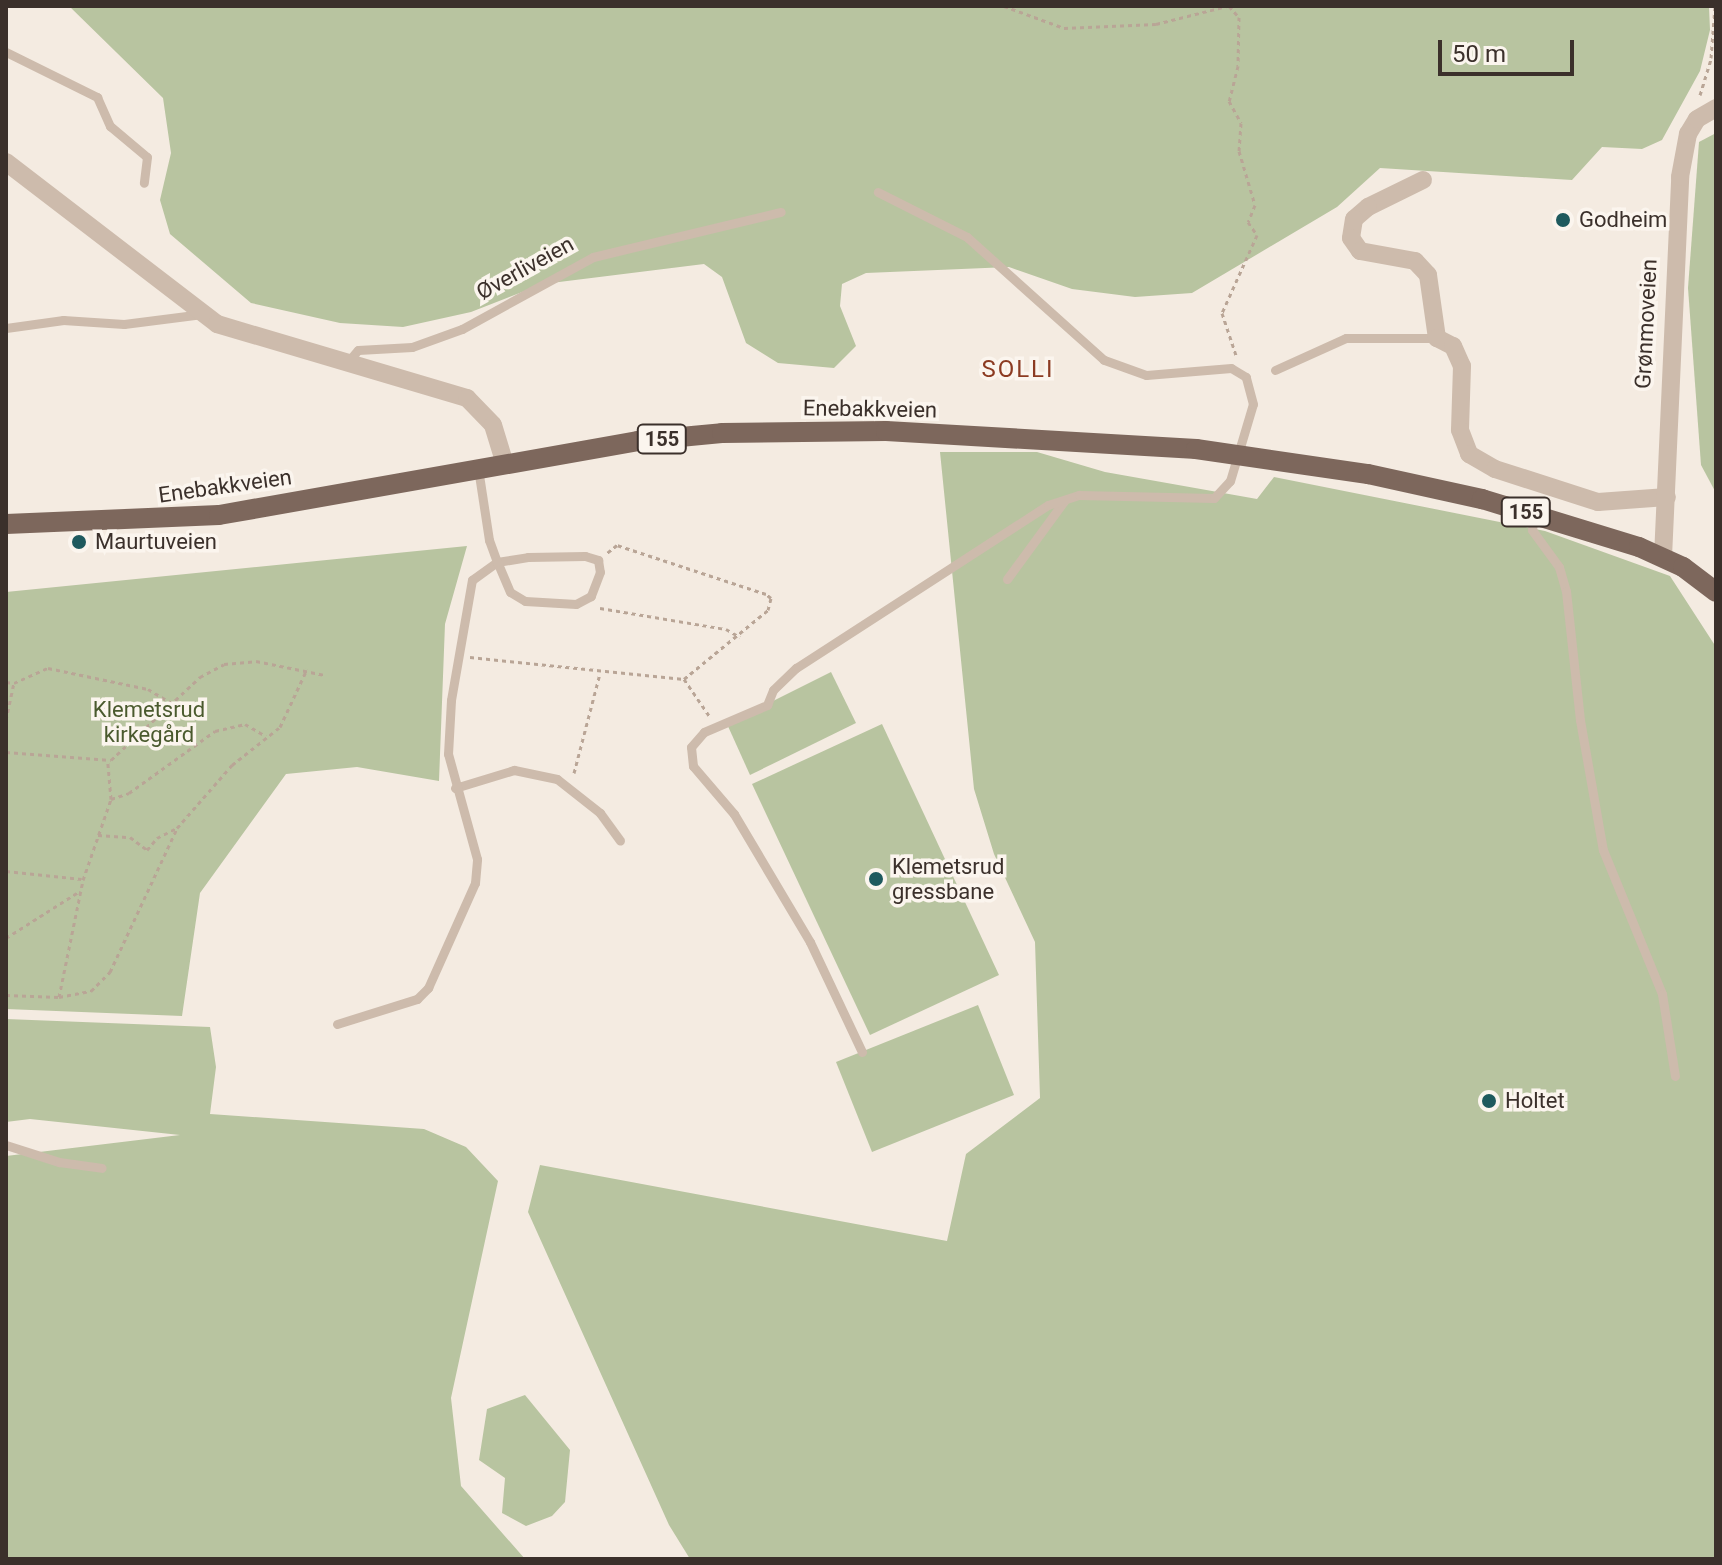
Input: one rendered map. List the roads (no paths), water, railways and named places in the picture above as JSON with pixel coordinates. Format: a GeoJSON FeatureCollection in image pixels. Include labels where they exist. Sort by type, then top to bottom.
{"type":"FeatureCollection","features":[{"type":"Feature","properties":{"kind":"main road","name":"Enebakkveien"},"geometry":{"type":"LineString","coordinates":[[6,524],[219,515],[504,462],[708,434],[852,431],[1149,445],[1237,454],[1368,474],[1534,514],[1663,557],[1716,592]]}},
{"type":"Feature","properties":{"kind":"street","name":"Grønmoveien"},"geometry":{"type":"LineString","coordinates":[[1663,557],[1667,497],[1666,408],[1683,150],[1693,126],[1716,108]]}},
{"type":"Feature","properties":{"kind":"street"},"geometry":{"type":"LineString","coordinates":[[6,162],[202,314],[247,337],[467,398],[493,425],[504,462]]}},
{"type":"Feature","properties":{"kind":"street"},"geometry":{"type":"LineString","coordinates":[[1423,180],[1368,207],[1354,219],[1351,238],[1360,251],[1404,257],[1424,268],[1437,338],[1458,355],[1460,430],[1479,462],[1598,502],[1667,497]]}},
{"type":"Feature","properties":{"kind":"lane"},"geometry":{"type":"LineString","coordinates":[[6,52],[97,97],[110,126],[147,157],[144,183]]}},
{"type":"Feature","properties":{"kind":"lane"},"geometry":{"type":"LineString","coordinates":[[862,1052],[810,942],[745,832],[691,761],[691,747],[704,732],[767,705],[773,690],[796,668],[957,567],[1008,527],[1066,498],[1214,498],[1230,481],[1253,404],[1242,373],[1204,368],[1146,375],[1104,360],[967,237],[878,192]]}},
{"type":"Feature","properties":{"kind":"lane","name":"Øverliveien"},"geometry":{"type":"LineString","coordinates":[[347,363],[358,350],[412,347],[462,329],[593,257],[781,212]]}},
{"type":"Feature","properties":{"kind":"lane"},"geometry":{"type":"LineString","coordinates":[[6,328],[63,320],[124,324],[202,314]]}},
{"type":"Feature","properties":{"kind":"lane"},"geometry":{"type":"LineString","coordinates":[[1275,370],[1346,338],[1437,338]]}},
{"type":"Feature","properties":{"kind":"lane"},"geometry":{"type":"LineString","coordinates":[[337,1024],[417,999],[437,973],[477,871],[455,788],[448,732],[472,580],[497,562],[585,556],[598,560],[600,572],[585,602],[516,598],[497,562],[478,467]]}},
{"type":"Feature","properties":{"kind":"lane"},"geometry":{"type":"LineString","coordinates":[[1007,579],[1066,498]]}},
{"type":"Feature","properties":{"kind":"lane"},"geometry":{"type":"LineString","coordinates":[[1534,514],[1532,530],[1559,567],[1566,591],[1582,732],[1603,850],[1662,994],[1675,1076]]}},
{"type":"Feature","properties":{"kind":"lane"},"geometry":{"type":"LineString","coordinates":[[455,788],[514,770],[569,786],[600,813],[620,841]]}},
{"type":"Feature","properties":{"kind":"lane"},"geometry":{"type":"LineString","coordinates":[[6,1145],[59,1162],[102,1168]]}},
{"type":"Feature","properties":{"kind":"place","name":"Godheim"},"geometry":{"type":"Point","coordinates":[1563,220]}},
{"type":"Feature","properties":{"kind":"place","name":"Maurtuveien"},"geometry":{"type":"Point","coordinates":[79,542]}},
{"type":"Feature","properties":{"kind":"place","name":"Klemetsrud gressbane"},"geometry":{"type":"Point","coordinates":[876,879]}},
{"type":"Feature","properties":{"kind":"place","name":"Holtet"},"geometry":{"type":"Point","coordinates":[1489,1101]}},
{"type":"Feature","properties":{"kind":"district","name":"SOLLI"},"geometry":{"type":"Point","coordinates":[1018,370]}},
{"type":"Feature","properties":{"kind":"park label","name":"Klemetsrud kirkegård"},"geometry":{"type":"Point","coordinates":[149,722]}}]}
